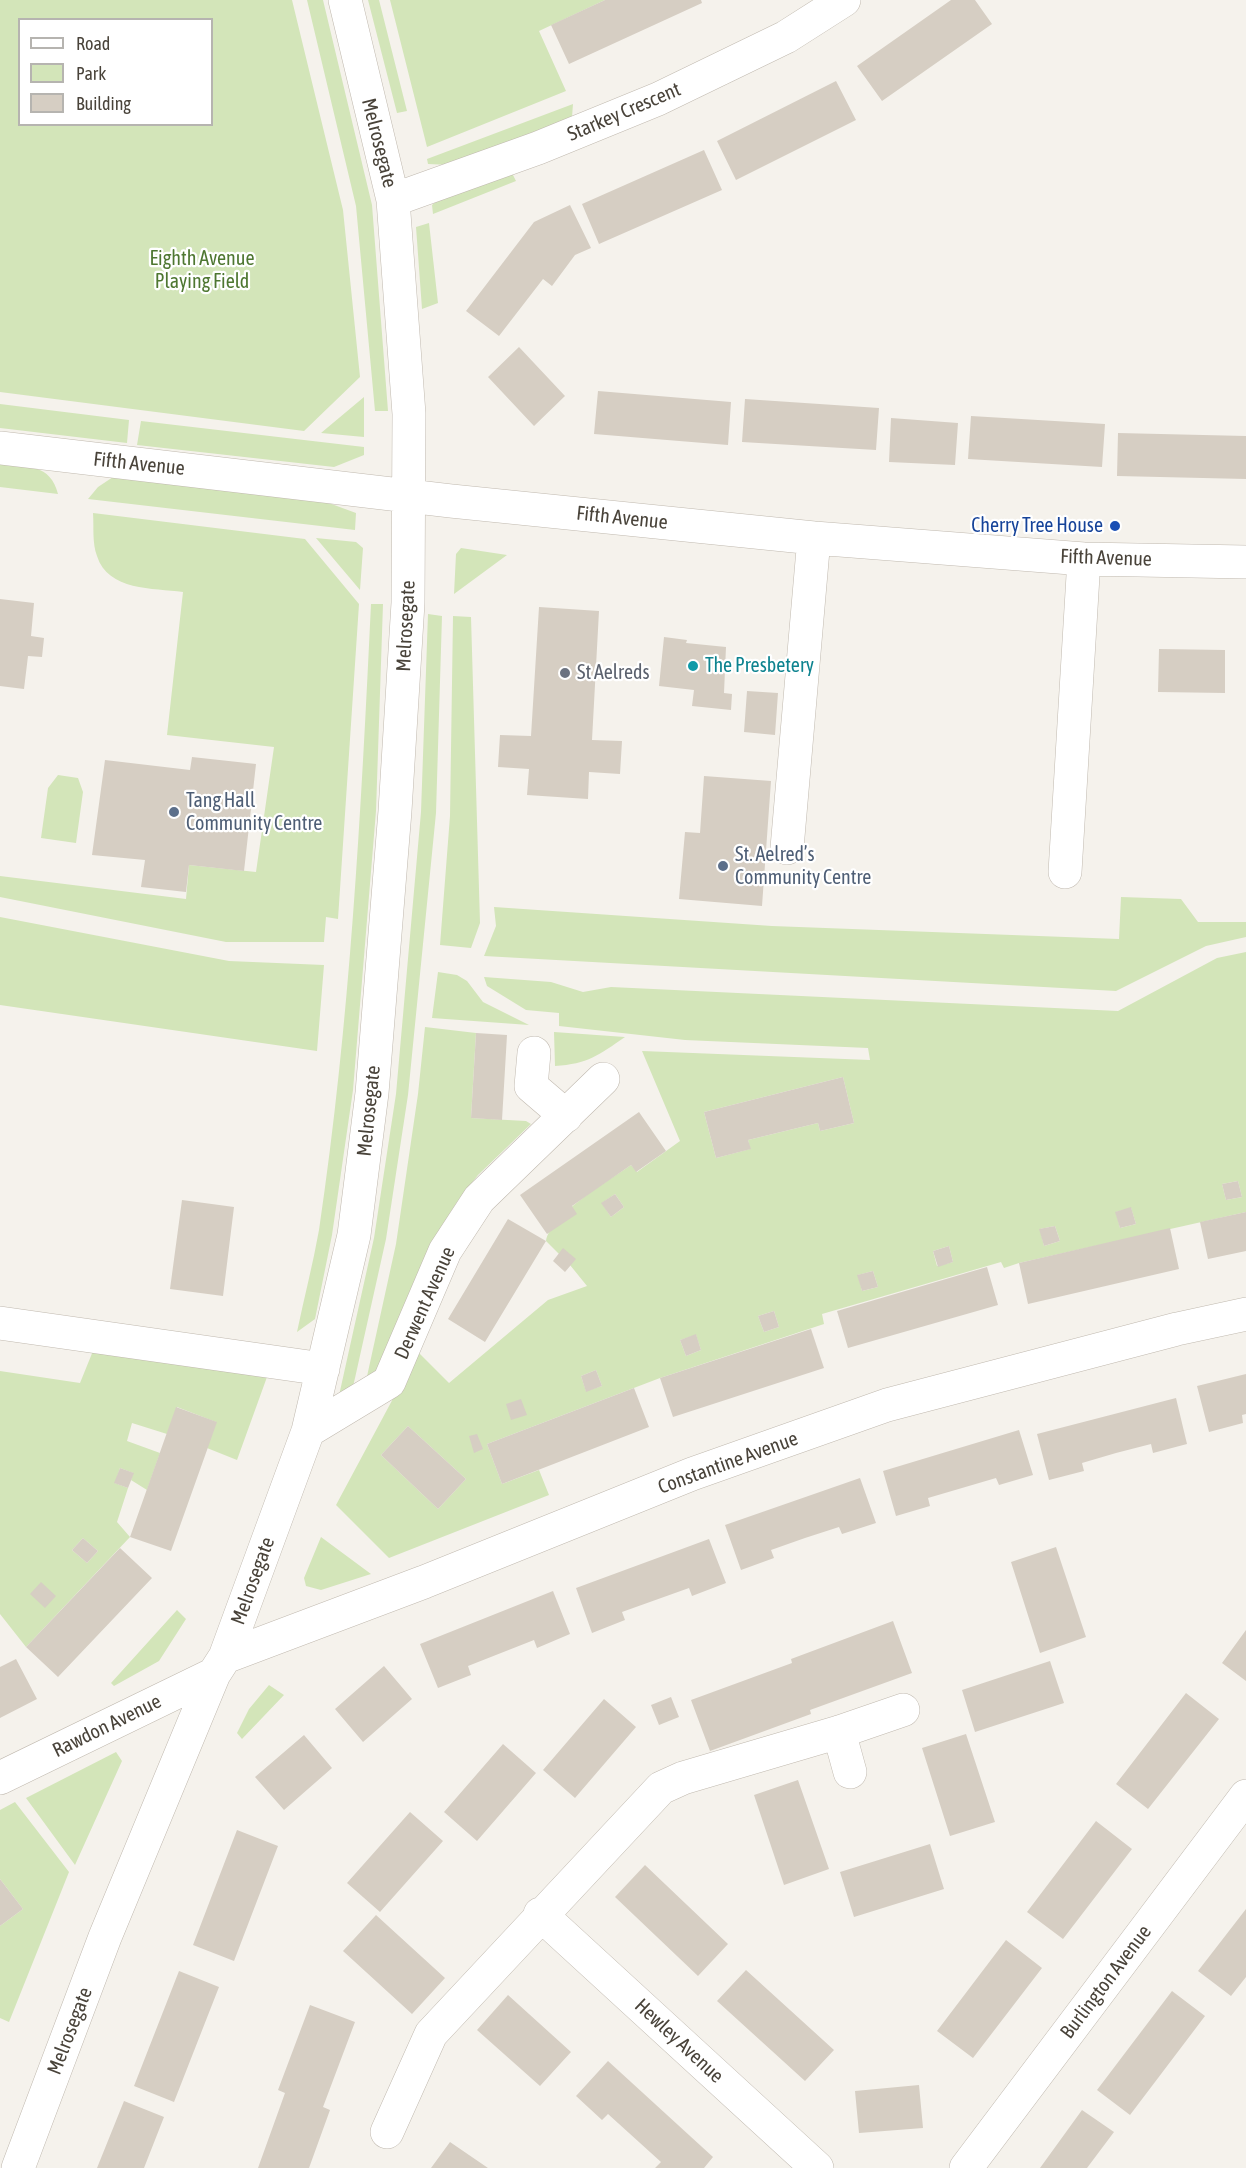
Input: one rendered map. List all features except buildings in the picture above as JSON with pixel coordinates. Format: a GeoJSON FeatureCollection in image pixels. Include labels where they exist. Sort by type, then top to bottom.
{"type":"FeatureCollection","features":[{"type":"Feature","properties":{"kind":"street","name":"Melrosegate"},"geometry":{"type":"LineString","coordinates":[[18,2168],[105,1937],[219,1665],[308,1431],[354,1235],[372,1093],[395,811],[408,603],[409,414],[393,200],[345,0]]}},
{"type":"Feature","properties":{"kind":"street","name":"Starkey Crescent"},"geometry":{"type":"LineString","coordinates":[[393,200],[538,148],[658,99],[786,37],[844,0]]}},
{"type":"Feature","properties":{"kind":"street","name":"Fifth Avenue"},"geometry":{"type":"LineString","coordinates":[[0,447],[409,496],[814,538],[1084,559],[1246,562]]}},
{"type":"Feature","properties":{"kind":"street"},"geometry":{"type":"LineString","coordinates":[[787,848],[814,538]]}},
{"type":"Feature","properties":{"kind":"street"},"geometry":{"type":"LineString","coordinates":[[1065,872],[1084,559]]}},
{"type":"Feature","properties":{"kind":"street"},"geometry":{"type":"LineString","coordinates":[[534,1053],[531,1086],[566,1116]]}},
{"type":"Feature","properties":{"kind":"street","name":"Derwent Avenue"},"geometry":{"type":"LineString","coordinates":[[308,1431],[390,1382],[445,1251],[479,1199],[603,1078]]}},
{"type":"Feature","properties":{"kind":"street","name":"Constantine Avenue"},"geometry":{"type":"LineString","coordinates":[[219,1665],[692,1474],[887,1406],[1177,1329],[1246,1314]]}},
{"type":"Feature","properties":{"kind":"street"},"geometry":{"type":"LineString","coordinates":[[0,1323],[323,1369]]}},
{"type":"Feature","properties":{"kind":"street","name":"Rawdon Avenue"},"geometry":{"type":"LineString","coordinates":[[0,1778],[219,1665]]}},
{"type":"Feature","properties":{"kind":"street"},"geometry":{"type":"LineString","coordinates":[[387,2132],[431,2034],[540,1914],[661,1788],[713,1768],[839,1732],[903,1710]]}},
{"type":"Feature","properties":{"kind":"street"},"geometry":{"type":"LineString","coordinates":[[839,1732],[850,1772]]}},
{"type":"Feature","properties":{"kind":"street","name":"Burlington Avenue"},"geometry":{"type":"LineString","coordinates":[[966,2168],[1246,1796]]}},
{"type":"Feature","properties":{"kind":"street","name":"Hewley Avenue"},"geometry":{"type":"LineString","coordinates":[[540,1914],[817,2168]]}},
{"type":"Feature","properties":{"kind":"green space","name":"Eighth Avenue Playing Field"},"geometry":{"type":"Polygon","coordinates":[[[0,0],[292,0],[343,210],[360,377],[304,431],[0,392],[0,0]]]}},
{"type":"Feature","properties":{"kind":"green space"},"geometry":{"type":"Polygon","coordinates":[[[307,0],[323,0],[372,205],[388,411],[375,411],[356,206],[307,0]]]}},
{"type":"Feature","properties":{"kind":"green space"},"geometry":{"type":"Polygon","coordinates":[[[368,0],[379,0],[407,111],[397,113],[368,0]]]}},
{"type":"Feature","properties":{"kind":"green space"},"geometry":{"type":"Polygon","coordinates":[[[390,0],[605,0],[539,31],[566,91],[427,147],[390,0]]]}},
{"type":"Feature","properties":{"kind":"green space"},"geometry":{"type":"Polygon","coordinates":[[[573,104],[572,117],[450,165],[428,164],[427,159],[573,104]]]}},
{"type":"Feature","properties":{"kind":"green space"},"geometry":{"type":"Polygon","coordinates":[[[511,171],[516,181],[433,214],[432,205],[439,199],[511,171]]]}},
{"type":"Feature","properties":{"kind":"green space"},"geometry":{"type":"Polygon","coordinates":[[[429,223],[438,303],[422,309],[416,227],[429,223]]]}},
{"type":"Feature","properties":{"kind":"green space"},"geometry":{"type":"Polygon","coordinates":[[[364,397],[364,437],[321,433],[364,397]]]}},
{"type":"Feature","properties":{"kind":"green space"},"geometry":{"type":"Polygon","coordinates":[[[0,404],[129,420],[127,443],[0,428],[0,404]]]}},
{"type":"Feature","properties":{"kind":"green space"},"geometry":{"type":"Polygon","coordinates":[[[141,421],[364,447],[364,455],[334,467],[137,445],[141,421]]]}},
{"type":"Feature","properties":{"kind":"green space"},"geometry":{"type":"Polygon","coordinates":[[[0,463],[36,468],[50,477],[58,494],[0,487],[0,463]]]}},
{"type":"Feature","properties":{"kind":"green space"},"geometry":{"type":"Polygon","coordinates":[[[113,477],[326,502],[356,513],[355,530],[88,499],[98,487],[113,477]]]}},
{"type":"Feature","properties":{"kind":"green space"},"geometry":{"type":"Polygon","coordinates":[[[93,513],[305,539],[359,604],[338,919],[326,917],[324,942],[226,942],[0,897],[0,876],[186,899],[189,865],[256,872],[274,747],[167,735],[183,592],[133,586],[111,576],[103,567],[95,551],[93,513]]]}},
{"type":"Feature","properties":{"kind":"green space"},"geometry":{"type":"Polygon","coordinates":[[[316,538],[356,542],[363,548],[360,590],[316,538]]]}},
{"type":"Feature","properties":{"kind":"green space"},"geometry":{"type":"Polygon","coordinates":[[[461,548],[507,555],[454,594],[456,554],[461,548]]]}},
{"type":"Feature","properties":{"kind":"green space"},"geometry":{"type":"Polygon","coordinates":[[[371,604],[383,604],[376,811],[353,1090],[332,1235],[315,1319],[297,1332],[319,1230],[339,1074],[353,918],[371,604]]]}},
{"type":"Feature","properties":{"kind":"green space"},"geometry":{"type":"Polygon","coordinates":[[[428,614],[442,616],[436,813],[408,1095],[386,1239],[355,1378],[350,1399],[336,1409],[374,1238],[396,1094],[421,812],[428,614]]]}},
{"type":"Feature","properties":{"kind":"green space"},"geometry":{"type":"Polygon","coordinates":[[[453,616],[471,617],[480,923],[471,948],[440,945],[450,816],[453,616]]]}},
{"type":"Feature","properties":{"kind":"green space"},"geometry":{"type":"Polygon","coordinates":[[[58,775],[78,778],[83,792],[76,843],[41,838],[48,788],[58,775]]]}},
{"type":"Feature","properties":{"kind":"green space"},"geometry":{"type":"Polygon","coordinates":[[[1121,897],[1181,899],[1198,922],[1246,922],[1246,937],[1206,946],[1116,991],[484,956],[496,926],[494,907],[772,926],[1119,939],[1121,897]]]}},
{"type":"Feature","properties":{"kind":"green space"},"geometry":{"type":"Polygon","coordinates":[[[0,917],[229,961],[324,965],[317,1051],[0,1005],[0,917]]]}},
{"type":"Feature","properties":{"kind":"green space"},"geometry":{"type":"Polygon","coordinates":[[[1246,952],[1246,1212],[1004,1268],[1001,1262],[822,1314],[824,1324],[660,1378],[487,1444],[502,1484],[539,1470],[549,1495],[389,1558],[336,1505],[418,1352],[449,1383],[548,1300],[587,1286],[546,1241],[550,1231],[569,1209],[595,1189],[631,1165],[637,1172],[680,1141],[642,1051],[870,1060],[868,1048],[685,1040],[559,1026],[559,1013],[526,1010],[487,986],[484,977],[551,982],[583,992],[611,987],[1118,1011],[1217,958],[1246,952]],[[843,1077],[704,1112],[716,1158],[750,1149],[748,1140],[818,1123],[820,1131],[854,1123],[843,1077]],[[1238,1181],[1222,1184],[1226,1200],[1242,1197],[1238,1181]],[[615,1194],[602,1203],[611,1217],[624,1207],[615,1194]],[[1131,1208],[1116,1212],[1120,1228],[1136,1224],[1131,1208]],[[1055,1226],[1040,1229],[1044,1246],[1060,1241],[1055,1226]],[[949,1246],[933,1251],[937,1266],[953,1262],[949,1246]],[[873,1271],[858,1275],[862,1291],[878,1287],[873,1271]],[[774,1311],[758,1316],[764,1332],[779,1327],[774,1311]],[[696,1335],[680,1340],[686,1356],[701,1350],[696,1335]],[[596,1370],[581,1376],[586,1391],[602,1386],[596,1370]],[[408,1426],[381,1455],[438,1509],[466,1479],[408,1426]]]}},
{"type":"Feature","properties":{"kind":"green space"},"geometry":{"type":"Polygon","coordinates":[[[438,972],[457,975],[467,981],[483,1002],[529,1025],[432,1018],[438,972]]]}},
{"type":"Feature","properties":{"kind":"green space"},"geometry":{"type":"Polygon","coordinates":[[[425,1027],[476,1033],[471,1118],[526,1121],[531,1124],[478,1175],[438,1232],[383,1370],[364,1390],[396,1244],[418,1094],[425,1027]]]}},
{"type":"Feature","properties":{"kind":"green space"},"geometry":{"type":"Polygon","coordinates":[[[554,1032],[625,1037],[593,1058],[555,1066],[554,1032]]]}},
{"type":"Feature","properties":{"kind":"green space"},"geometry":{"type":"Polygon","coordinates":[[[95,1346],[267,1377],[237,1460],[207,1448],[216,1422],[177,1407],[167,1434],[132,1423],[127,1441],[160,1453],[147,1490],[131,1480],[133,1473],[120,1468],[115,1483],[128,1488],[117,1522],[130,1537],[26,1647],[0,1614],[0,1371],[80,1383],[95,1346]],[[83,1538],[72,1550],[87,1563],[98,1551],[83,1538]]]}},
{"type":"Feature","properties":{"kind":"green space"},"geometry":{"type":"Polygon","coordinates":[[[321,1537],[371,1574],[321,1590],[306,1586],[304,1578],[321,1537]]]}},
{"type":"Feature","properties":{"kind":"green space"},"geometry":{"type":"Polygon","coordinates":[[[177,1610],[186,1619],[159,1661],[114,1686],[111,1683],[177,1610]]]}},
{"type":"Feature","properties":{"kind":"green space"},"geometry":{"type":"Polygon","coordinates":[[[269,1685],[284,1695],[242,1739],[237,1733],[249,1709],[269,1685]]]}},
{"type":"Feature","properties":{"kind":"green space"},"geometry":{"type":"Polygon","coordinates":[[[116,1752],[122,1761],[75,1865],[26,1798],[116,1752]]]}},
{"type":"Feature","properties":{"kind":"green space"},"geometry":{"type":"Polygon","coordinates":[[[15,1802],[69,1872],[9,2022],[0,2018],[0,1926],[23,1909],[0,1879],[0,1810],[15,1802]]]}},
{"type":"Feature","properties":{"kind":"place","name":"Cherry Tree House"},"geometry":{"type":"Point","coordinates":[1115,526]}},
{"type":"Feature","properties":{"kind":"place","name":"The Presbetery"},"geometry":{"type":"Point","coordinates":[693,666]}},
{"type":"Feature","properties":{"kind":"place","name":"St Aelreds"},"geometry":{"type":"Point","coordinates":[565,673]}},
{"type":"Feature","properties":{"kind":"place","name":"Tang Hall Community Centre"},"geometry":{"type":"Point","coordinates":[174,812]}},
{"type":"Feature","properties":{"kind":"place","name":"St. Aelred’s Community Centre"},"geometry":{"type":"Point","coordinates":[723,866]}}]}
